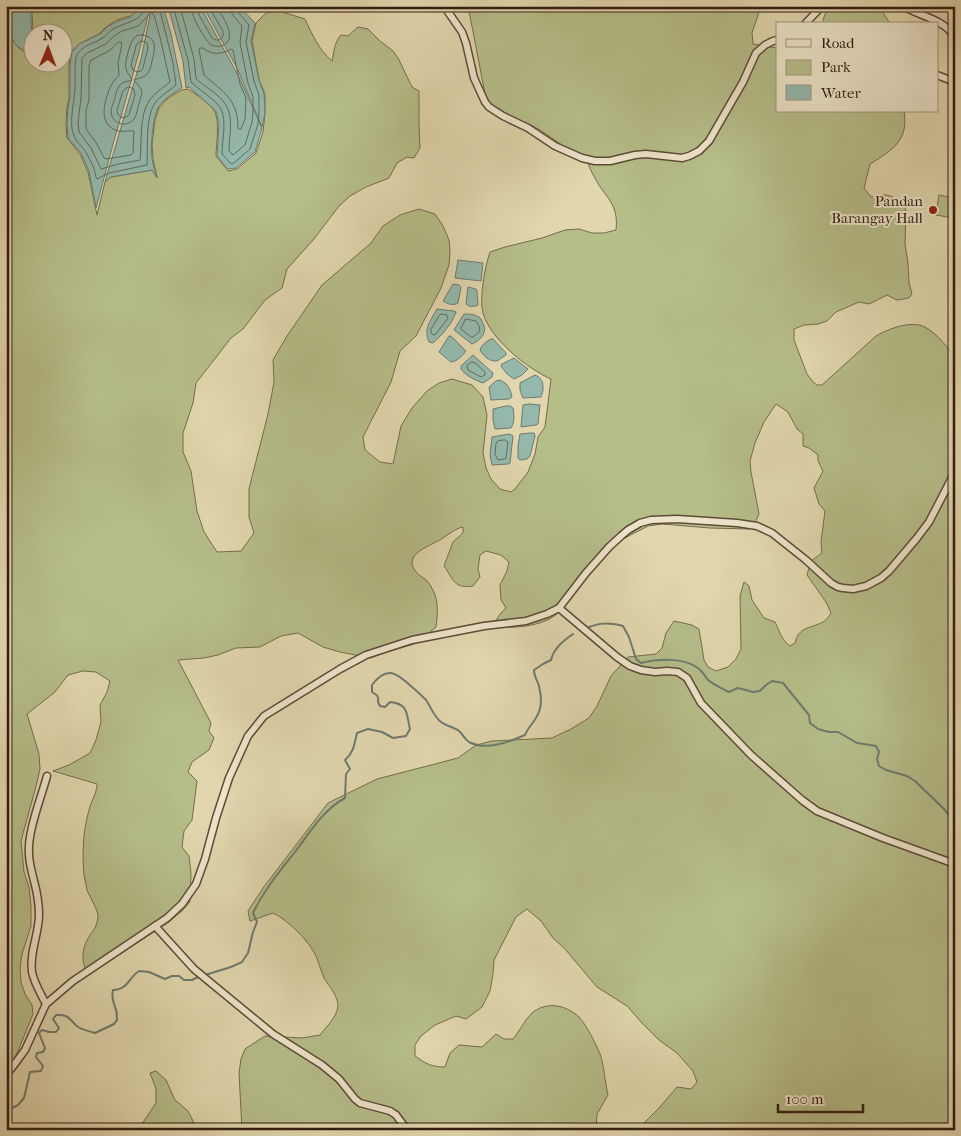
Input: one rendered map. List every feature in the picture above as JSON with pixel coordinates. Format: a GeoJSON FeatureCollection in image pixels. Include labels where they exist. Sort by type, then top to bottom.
{"type":"FeatureCollection","features":[{"type":"Feature","properties":{"kind":"street"},"geometry":{"type":"LineString","coordinates":[[444,6],[462,32],[474,78],[488,107],[528,128],[555,146],[582,158],[595,161],[610,161],[646,154],[682,158],[699,151],[709,141],[746,76],[756,53],[765,45],[776,40]]}},
{"type":"Feature","properties":{"kind":"street"},"geometry":{"type":"LineString","coordinates":[[808,22],[822,6]]}},
{"type":"Feature","properties":{"kind":"street"},"geometry":{"type":"LineString","coordinates":[[902,6],[938,22]]}},
{"type":"Feature","properties":{"kind":"street"},"geometry":{"type":"LineString","coordinates":[[938,22],[951,31],[953,35],[955,82],[938,75]]}},
{"type":"Feature","properties":{"kind":"street"},"geometry":{"type":"LineString","coordinates":[[6,1074],[25,1050],[46,1004],[73,981],[178,909],[187,898],[196,884],[205,859],[229,778],[248,736],[264,716],[332,673],[366,655],[412,640],[476,627],[526,621],[538,618],[559,608],[609,547],[628,530],[640,523],[662,519],[677,519],[757,526],[772,533],[831,583],[843,588],[866,586],[889,571],[917,538],[929,522],[955,472]]}},
{"type":"Feature","properties":{"kind":"street"},"geometry":{"type":"LineString","coordinates":[[559,608],[630,666],[655,672],[678,672],[687,678],[701,703],[751,755],[817,811],[883,838],[955,864]]}},
{"type":"Feature","properties":{"kind":"street"},"geometry":{"type":"LineString","coordinates":[[46,1004],[34,980],[31,969],[39,914],[29,847],[33,825],[47,776]]}},
{"type":"Feature","properties":{"kind":"street"},"geometry":{"type":"LineString","coordinates":[[155,926],[194,968],[273,1034],[339,1078],[360,1103],[396,1115],[407,1130]]}},
{"type":"Feature","properties":{"kind":"green space"},"geometry":{"type":"Polygon","coordinates":[[[34,6],[141,6],[130,16],[117,20],[99,34],[79,44],[72,51],[72,22],[32,22],[34,6]]]}},
{"type":"Feature","properties":{"kind":"green space"},"geometry":{"type":"Polygon","coordinates":[[[468,6],[761,6],[752,33],[753,44],[776,48],[776,112],[904,112],[905,121],[902,137],[892,149],[870,164],[864,188],[871,197],[892,196],[906,210],[905,244],[912,294],[909,298],[897,300],[887,295],[869,304],[859,302],[836,312],[827,321],[804,325],[794,329],[794,340],[807,374],[817,385],[822,385],[876,336],[893,328],[907,325],[913,324],[925,327],[949,349],[955,358],[955,1130],[640,1130],[644,1123],[677,1087],[691,1089],[697,1082],[693,1071],[677,1053],[659,1040],[627,1006],[597,987],[565,949],[553,938],[541,921],[527,909],[516,917],[494,960],[490,991],[482,1007],[466,1019],[456,1016],[435,1025],[421,1036],[415,1045],[415,1056],[429,1065],[445,1067],[450,1053],[459,1045],[482,1047],[496,1034],[504,1039],[513,1039],[528,1017],[542,1007],[555,1006],[568,1009],[579,1017],[591,1034],[603,1063],[608,1095],[597,1114],[596,1130],[242,1130],[239,1073],[245,1049],[265,1036],[302,1038],[320,1035],[337,1010],[338,1002],[335,995],[324,978],[313,950],[303,938],[285,921],[273,913],[250,921],[248,911],[263,888],[328,803],[377,779],[458,758],[476,745],[492,741],[552,738],[571,729],[589,718],[597,706],[611,676],[628,657],[656,654],[662,648],[666,633],[674,621],[692,625],[699,629],[704,660],[708,667],[716,671],[728,667],[736,659],[741,649],[740,596],[744,582],[749,586],[752,600],[764,618],[775,622],[783,638],[790,646],[795,643],[802,631],[828,618],[831,613],[826,602],[807,575],[811,561],[822,553],[821,542],[825,511],[819,504],[814,488],[823,471],[818,461],[818,455],[803,446],[803,434],[797,429],[788,412],[776,404],[764,422],[750,461],[759,514],[755,523],[749,529],[662,524],[648,526],[623,539],[611,548],[583,582],[580,582],[557,614],[543,622],[528,626],[511,627],[495,627],[493,624],[506,608],[501,600],[500,585],[509,562],[501,555],[486,551],[480,555],[478,569],[480,577],[473,586],[462,586],[455,582],[444,566],[453,542],[463,533],[463,527],[420,551],[413,559],[414,569],[428,582],[433,590],[437,611],[436,627],[414,644],[371,658],[323,647],[298,633],[281,636],[260,647],[236,648],[204,658],[178,660],[211,723],[209,731],[214,738],[209,750],[192,762],[188,772],[197,781],[192,820],[184,831],[182,847],[189,856],[191,873],[190,902],[169,922],[88,975],[83,960],[84,950],[87,940],[98,921],[98,915],[87,890],[83,859],[85,826],[97,784],[53,771],[69,765],[90,753],[101,722],[100,705],[110,681],[96,672],[83,671],[68,675],[55,692],[27,714],[39,754],[40,769],[21,841],[24,872],[29,887],[31,926],[22,954],[20,968],[21,982],[25,994],[32,1005],[33,1014],[16,1056],[6,1071],[6,30],[22,50],[22,72],[69,72],[67,138],[80,154],[88,172],[97,215],[105,182],[111,177],[153,170],[157,177],[152,145],[155,119],[159,108],[166,100],[182,90],[188,89],[207,103],[215,112],[218,128],[216,156],[228,171],[237,169],[256,153],[263,132],[265,94],[259,80],[252,41],[256,23],[266,13],[279,11],[305,19],[320,47],[332,61],[336,44],[341,35],[348,36],[358,27],[368,29],[393,51],[412,87],[419,91],[420,148],[414,158],[407,157],[397,163],[389,178],[366,187],[350,196],[339,206],[314,239],[287,269],[282,288],[265,300],[243,329],[231,338],[196,383],[193,403],[183,433],[183,452],[191,471],[197,511],[204,532],[217,552],[241,551],[254,533],[249,517],[249,489],[274,382],[273,360],[287,336],[322,285],[371,243],[383,226],[400,215],[419,209],[435,214],[443,226],[449,240],[449,265],[441,288],[416,336],[400,351],[391,382],[363,437],[365,450],[380,462],[393,464],[401,426],[412,408],[427,391],[439,383],[452,379],[472,385],[483,397],[487,415],[483,453],[486,468],[491,479],[500,489],[511,492],[528,472],[535,454],[538,437],[545,427],[551,379],[521,361],[493,333],[487,323],[482,307],[482,291],[490,252],[565,230],[579,229],[592,233],[604,233],[616,230],[615,213],[586,159],[533,126],[504,113],[486,99],[468,6]]]}},
{"type":"Feature","properties":{"kind":"green space"},"geometry":{"type":"Polygon","coordinates":[[[831,6],[885,6],[883,12],[889,22],[823,22],[831,6]]]}},
{"type":"Feature","properties":{"kind":"green space"},"geometry":{"type":"Polygon","coordinates":[[[939,195],[955,198],[953,218],[936,215],[939,195]]]}},
{"type":"Feature","properties":{"kind":"green space"},"geometry":{"type":"Polygon","coordinates":[[[156,1071],[166,1080],[175,1100],[188,1111],[197,1130],[138,1130],[156,1103],[156,1089],[150,1073],[156,1071]]]}},
{"type":"Feature","properties":{"kind":"water"},"geometry":{"type":"Polygon","coordinates":[[[6,6],[33,6],[31,22],[22,22],[22,49],[16,45],[6,29],[6,6]]]}},
{"type":"Feature","properties":{"kind":"water"},"geometry":{"type":"Polygon","coordinates":[[[142,6],[150,6],[96,208],[89,171],[81,153],[68,138],[67,124],[72,52],[79,44],[100,34],[107,27],[131,17],[142,6]]]}},
{"type":"Feature","properties":{"kind":"water"},"geometry":{"type":"Polygon","coordinates":[[[152,6],[163,6],[182,88],[169,96],[156,112],[151,153],[157,178],[152,170],[111,177],[105,182],[141,59],[152,6]]]}},
{"type":"Feature","properties":{"kind":"water"},"geometry":{"type":"Polygon","coordinates":[[[168,6],[200,6],[239,77],[262,128],[255,152],[236,168],[228,169],[217,156],[219,123],[216,111],[189,87],[186,88],[183,61],[168,6]]]}},
{"type":"Feature","properties":{"kind":"water"},"geometry":{"type":"Polygon","coordinates":[[[203,6],[239,6],[255,23],[251,41],[259,80],[264,94],[265,113],[262,127],[238,70],[203,6]]]}},
{"type":"Feature","properties":{"kind":"water"},"geometry":{"type":"Polygon","coordinates":[[[458,260],[483,263],[481,281],[455,278],[458,260]]]}},
{"type":"Feature","properties":{"kind":"water"},"geometry":{"type":"Polygon","coordinates":[[[453,284],[461,287],[458,303],[448,304],[443,301],[453,284]]]}},
{"type":"Feature","properties":{"kind":"water"},"geometry":{"type":"Polygon","coordinates":[[[468,287],[476,289],[478,305],[469,306],[466,304],[468,287]]]}},
{"type":"Feature","properties":{"kind":"water"},"geometry":{"type":"Polygon","coordinates":[[[437,309],[456,312],[452,321],[433,343],[429,342],[427,329],[437,309]]]}},
{"type":"Feature","properties":{"kind":"water"},"geometry":{"type":"Polygon","coordinates":[[[464,314],[472,314],[481,319],[485,328],[482,337],[472,344],[454,330],[464,314]]]}},
{"type":"Feature","properties":{"kind":"water"},"geometry":{"type":"Polygon","coordinates":[[[449,336],[466,351],[458,359],[451,362],[439,352],[449,336]]]}},
{"type":"Feature","properties":{"kind":"water"},"geometry":{"type":"Polygon","coordinates":[[[491,339],[506,353],[497,361],[487,358],[480,350],[491,339]]]}},
{"type":"Feature","properties":{"kind":"water"},"geometry":{"type":"Polygon","coordinates":[[[473,355],[493,373],[492,377],[483,383],[468,376],[461,369],[461,366],[473,355]]]}},
{"type":"Feature","properties":{"kind":"water"},"geometry":{"type":"Polygon","coordinates":[[[514,358],[528,369],[514,379],[501,366],[514,358]]]}},
{"type":"Feature","properties":{"kind":"water"},"geometry":{"type":"Polygon","coordinates":[[[535,375],[541,379],[543,384],[541,397],[523,398],[520,383],[535,375]]]}},
{"type":"Feature","properties":{"kind":"water"},"geometry":{"type":"Polygon","coordinates":[[[500,380],[508,387],[512,397],[509,399],[491,400],[489,387],[500,380]]]}},
{"type":"Feature","properties":{"kind":"water"},"geometry":{"type":"Polygon","coordinates":[[[523,405],[540,405],[538,424],[521,427],[523,405]]]}},
{"type":"Feature","properties":{"kind":"water"},"geometry":{"type":"Polygon","coordinates":[[[506,406],[513,408],[514,418],[512,426],[511,428],[495,429],[493,409],[506,406]]]}},
{"type":"Feature","properties":{"kind":"water"},"geometry":{"type":"Polygon","coordinates":[[[534,433],[530,456],[527,459],[520,460],[518,458],[518,446],[520,434],[534,433]]]}},
{"type":"Feature","properties":{"kind":"water"},"geometry":{"type":"Polygon","coordinates":[[[509,434],[513,436],[510,463],[492,465],[490,454],[492,437],[509,434]]]}},
{"type":"Feature","properties":{"kind":"waterway"},"geometry":{"type":"LineString","coordinates":[[6,299],[9,303]]}},
{"type":"Feature","properties":{"kind":"waterway"},"geometry":{"type":"LineString","coordinates":[[587,628],[605,624],[623,626],[629,637],[636,659],[641,663],[663,660],[692,664],[710,682],[729,692],[738,688],[753,692],[760,691],[772,681],[783,683],[809,715],[810,723],[818,729],[838,732],[857,743],[876,746],[879,752],[877,759],[879,766],[907,776],[915,781],[955,822]]}},
{"type":"Feature","properties":{"kind":"waterway"},"geometry":{"type":"LineString","coordinates":[[205,975],[242,962],[248,953],[257,922],[253,913],[262,897],[317,822],[345,798],[346,774],[350,769],[345,760],[352,751],[357,733],[368,729],[382,732],[393,738],[406,736],[410,729],[406,710],[401,705],[390,702],[385,707],[380,706],[377,696],[372,692],[372,685],[377,679],[387,673],[397,675],[426,700],[439,720],[455,728],[469,742],[476,745],[490,746],[525,735],[537,717],[541,700],[540,689],[534,670],[551,660],[562,642],[573,634]]}},
{"type":"Feature","properties":{"kind":"waterway"},"geometry":{"type":"LineString","coordinates":[[6,1111],[18,1105],[24,1098],[30,1072],[41,1071],[43,1066],[36,1057],[37,1053],[43,1052],[45,1048],[39,1033],[42,1030],[56,1032],[59,1028],[53,1019],[56,1015],[67,1017],[78,1027],[95,1033],[114,1024],[117,1020],[117,1012],[112,997],[113,990],[125,986],[139,971],[149,972],[165,979],[179,976],[184,980],[192,980],[200,976]]}},
{"type":"Feature","properties":{"kind":"place","name":"Pandan Barangay Hall"},"geometry":{"type":"Point","coordinates":[933,210]}}]}
